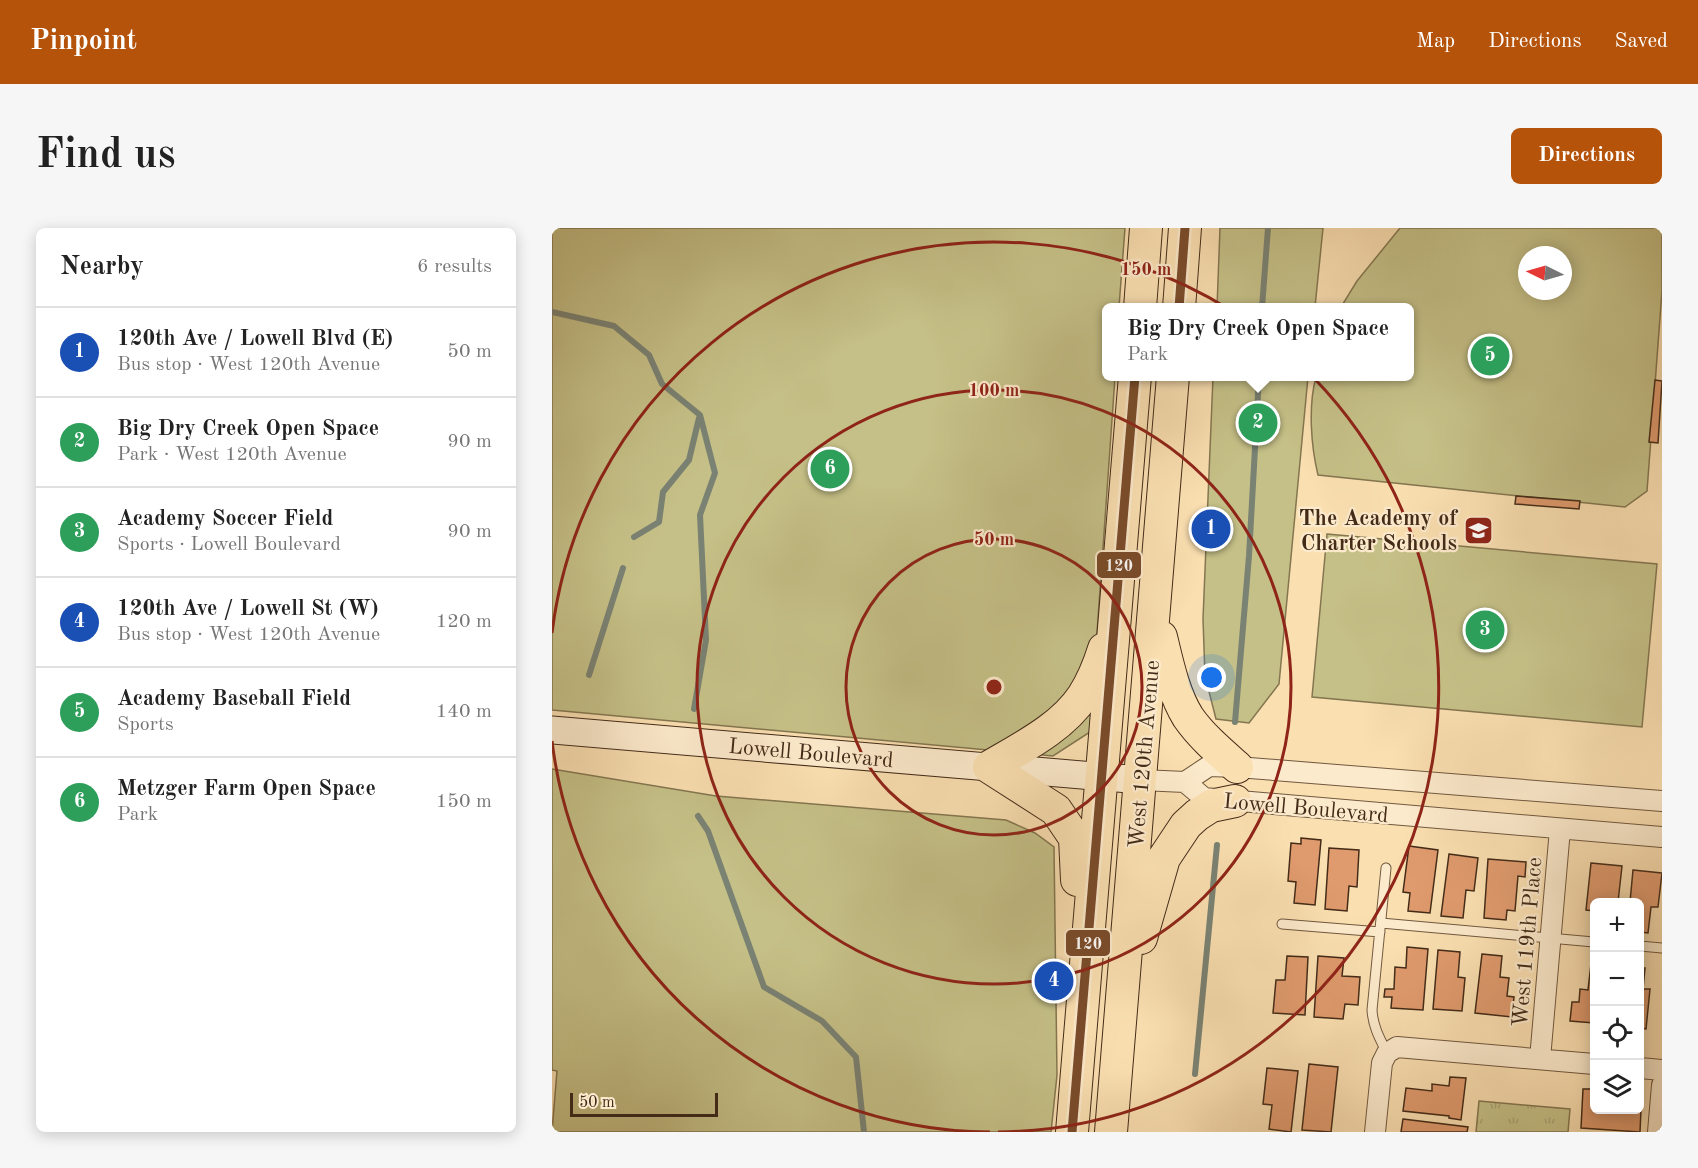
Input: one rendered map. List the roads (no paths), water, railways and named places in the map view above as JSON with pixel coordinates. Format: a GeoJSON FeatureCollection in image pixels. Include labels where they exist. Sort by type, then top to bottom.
{"type":"FeatureCollection","features":[{"type":"Feature","properties":{"kind":"main road"},"geometry":{"type":"LineString","coordinates":[[1140,303],[1146,228]]}},
{"type":"Feature","properties":{"kind":"main road"},"geometry":{"type":"LineString","coordinates":[[1179,303],[1185,228]]}},
{"type":"Feature","properties":{"kind":"main road","name":"West 120th Avenue"},"geometry":{"type":"LineString","coordinates":[[1072,1132],[1135,381]]}},
{"type":"Feature","properties":{"kind":"main road","name":"West 120th Avenue"},"geometry":{"type":"LineString","coordinates":[[1111,1132],[1173,381]]}},
{"type":"Feature","properties":{"kind":"main road"},"geometry":{"type":"LineString","coordinates":[[1154,611],[1170,671],[1187,715],[1202,735],[1237,766]]}},
{"type":"Feature","properties":{"kind":"main road"},"geometry":{"type":"LineString","coordinates":[[1081,1037],[1075,838],[1056,810],[989,768],[1027,745],[1060,720],[1083,697],[1099,665],[1115,619]]}},
{"type":"Feature","properties":{"kind":"main road","name":"Lowell Boulevard"},"geometry":{"type":"LineString","coordinates":[[552,730],[1141,780]]}},
{"type":"Feature","properties":{"kind":"main road"},"geometry":{"type":"LineString","coordinates":[[1122,999],[1164,858],[1186,825],[1197,815],[1211,806],[1235,801]]}},
{"type":"Feature","properties":{"kind":"street","name":"Lowell Boulevard"},"geometry":{"type":"LineString","coordinates":[[1662,801],[1237,766],[1209,766],[1185,782],[1204,798],[1662,837]]}},
{"type":"Feature","properties":{"kind":"street"},"geometry":{"type":"LineString","coordinates":[[1141,780],[1185,782]]}},
{"type":"Feature","properties":{"kind":"street","name":"West 119th Place"},"geometry":{"type":"LineString","coordinates":[[1540,1059],[1560,829]]}},
{"type":"Feature","properties":{"kind":"street"},"geometry":{"type":"LineString","coordinates":[[1375,1132],[1382,1063],[1392,1050],[1590,1064]]}},
{"type":"Feature","properties":{"kind":"street"},"geometry":{"type":"LineString","coordinates":[[1644,1068],[1662,1070]]}},
{"type":"Feature","properties":{"kind":"street"},"geometry":{"type":"LineString","coordinates":[[1658,1132],[1662,1085]]}},
{"type":"Feature","properties":{"kind":"lane"},"geometry":{"type":"LineString","coordinates":[[1386,868],[1372,1022],[1392,1050]]}},
{"type":"Feature","properties":{"kind":"lane"},"geometry":{"type":"LineString","coordinates":[[1282,924],[1380,927],[1590,942]]}},
{"type":"Feature","properties":{"kind":"lane"},"geometry":{"type":"LineString","coordinates":[[1644,946],[1662,948]]}},
{"type":"Feature","properties":{"kind":"waterway"},"geometry":{"type":"LineString","coordinates":[[1262,303],[1268,228]]}},
{"type":"Feature","properties":{"kind":"waterway"},"geometry":{"type":"LineString","coordinates":[[552,312],[614,326],[649,355],[662,384],[700,415],[715,473],[700,515],[706,640],[694,709]]}},
{"type":"Feature","properties":{"kind":"waterway"},"geometry":{"type":"LineString","coordinates":[[1235,722],[1249,556],[1259,381]]}},
{"type":"Feature","properties":{"kind":"waterway"},"geometry":{"type":"LineString","coordinates":[[634,537],[659,522],[663,492],[689,460],[699,418]]}},
{"type":"Feature","properties":{"kind":"waterway"},"geometry":{"type":"LineString","coordinates":[[589,675],[623,568]]}},
{"type":"Feature","properties":{"kind":"waterway"},"geometry":{"type":"LineString","coordinates":[[698,816],[708,831],[764,987],[822,1021],[856,1057],[864,1132]]}},
{"type":"Feature","properties":{"kind":"waterway"},"geometry":{"type":"LineString","coordinates":[[1195,1074],[1217,845]]}},
{"type":"Feature","properties":{"kind":"place","name":"Academy Baseball Field"},"geometry":{"type":"Point","coordinates":[1490,356]}},
{"type":"Feature","properties":{"kind":"place","name":"Big Dry Creek Open Space"},"geometry":{"type":"Point","coordinates":[1258,423]}},
{"type":"Feature","properties":{"kind":"place","name":"Metzger Farm Open Space"},"geometry":{"type":"Point","coordinates":[830,469]}},
{"type":"Feature","properties":{"kind":"place","name":"120th Ave / Lowell Blvd (E)"},"geometry":{"type":"Point","coordinates":[1211,529]}},
{"type":"Feature","properties":{"kind":"place","name":"The Academy of Charter Schools"},"geometry":{"type":"Point","coordinates":[1478,530]}},
{"type":"Feature","properties":{"kind":"place","name":"Academy Soccer Field"},"geometry":{"type":"Point","coordinates":[1485,630]}},
{"type":"Feature","properties":{"kind":"place","name":"120th Ave / Lowell St (W)"},"geometry":{"type":"Point","coordinates":[1054,981]}}]}
